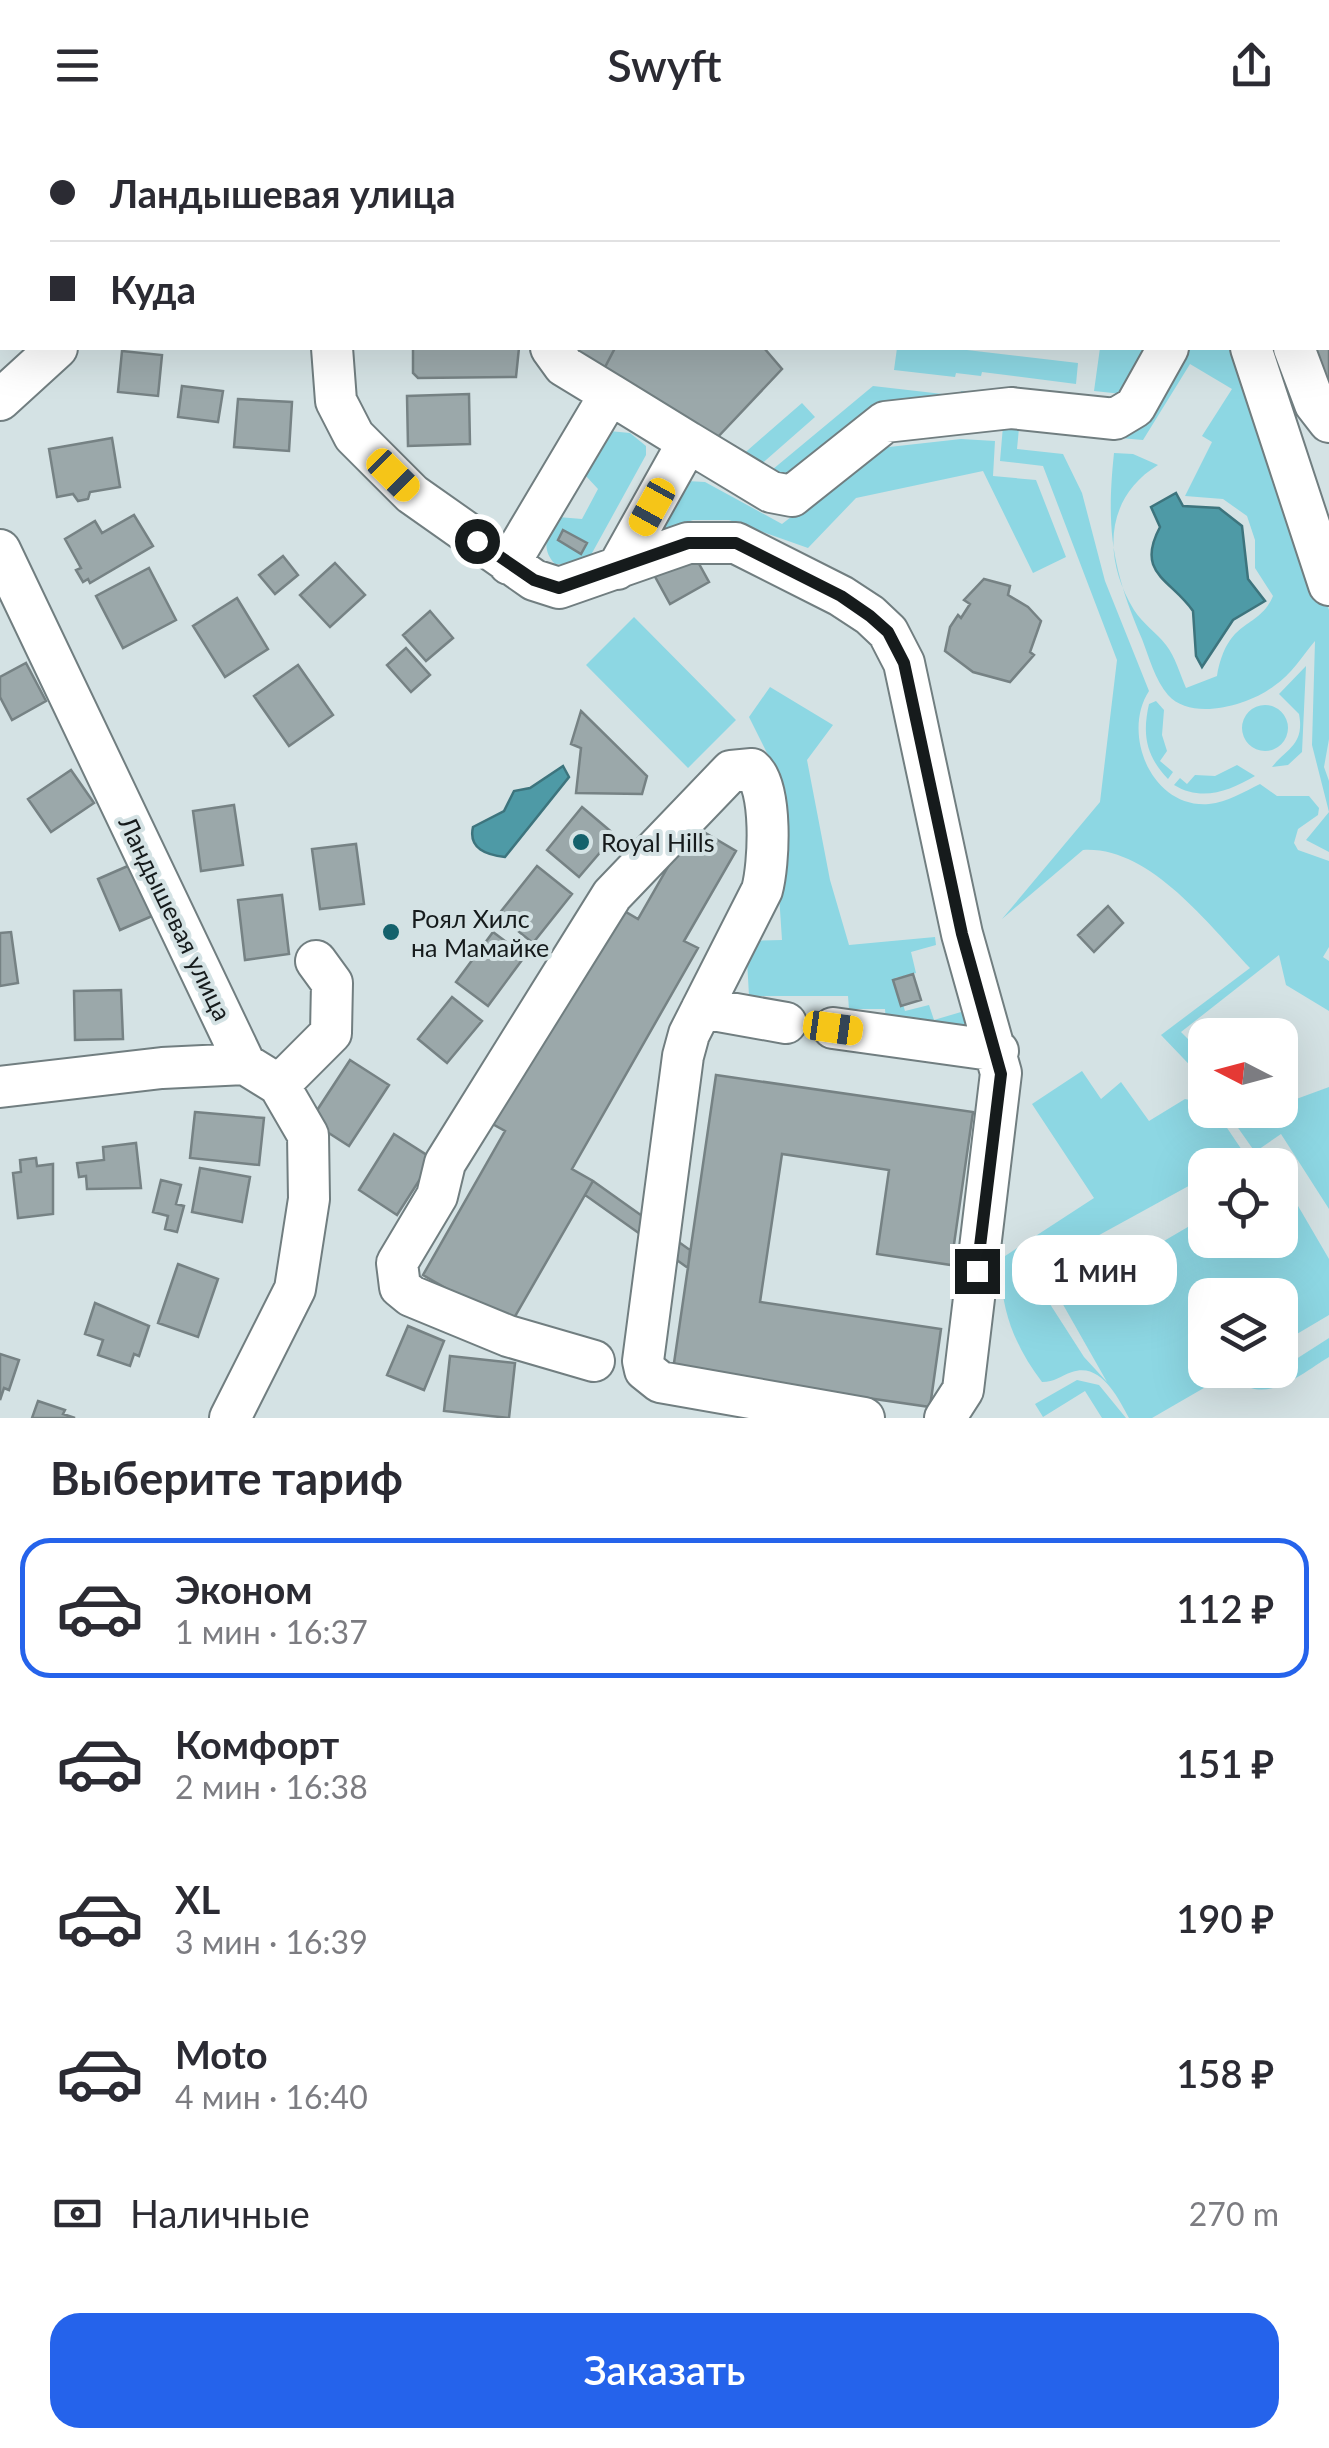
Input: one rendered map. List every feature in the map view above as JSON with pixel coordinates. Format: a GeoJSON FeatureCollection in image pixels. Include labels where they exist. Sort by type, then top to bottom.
{"type":"FeatureCollection","features":[{"type":"Feature","properties":{"kind":"street"},"geometry":{"type":"LineString","coordinates":[[0,400],[54,350]]}},
{"type":"Feature","properties":{"kind":"street"},"geometry":{"type":"LineString","coordinates":[[332,350],[336,401],[354,436],[412,494],[509,564],[559,588],[688,543],[736,543],[841,596],[888,632],[904,663],[962,934],[998,1051],[1001,1074],[963,1390],[945,1418]]}},
{"type":"Feature","properties":{"kind":"street"},"geometry":{"type":"LineString","coordinates":[[552,350],[564,366],[688,442],[771,492],[792,496],[885,422],[1011,408],[1104,419],[1128,414],[1167,350]]}},
{"type":"Feature","properties":{"kind":"street"},"geometry":{"type":"LineString","coordinates":[[1251,350],[1329,584]]}},
{"type":"Feature","properties":{"kind":"street"},"geometry":{"type":"LineString","coordinates":[[1295,350],[1316,404],[1329,422]]}},
{"type":"Feature","properties":{"kind":"street"},"geometry":{"type":"LineString","coordinates":[[509,564],[610,394]]}},
{"type":"Feature","properties":{"kind":"street"},"geometry":{"type":"LineString","coordinates":[[617,569],[688,442]]}},
{"type":"Feature","properties":{"kind":"street","name":"Ландышевая улица"},"geometry":{"type":"LineString","coordinates":[[0,550],[262,1074],[308,1135],[310,1199],[296,1289],[230,1418]]}},
{"type":"Feature","properties":{"kind":"street"},"geometry":{"type":"LineString","coordinates":[[594,1361],[508,1336],[411,1296],[400,1287],[397,1263],[437,1196],[445,1163],[612,895],[731,771],[752,770],[763,784],[769,864],[762,890],[702,1008],[683,1056],[645,1370],[660,1382],[864,1418]]}},
{"type":"Feature","properties":{"kind":"street"},"geometry":{"type":"LineString","coordinates":[[0,1087],[162,1068],[262,1074],[331,1032],[332,982],[316,961]]}},
{"type":"Feature","properties":{"kind":"street"},"geometry":{"type":"LineString","coordinates":[[702,1008],[786,1023]]}},
{"type":"Feature","properties":{"kind":"street"},"geometry":{"type":"LineString","coordinates":[[833,1028],[998,1051]]}},
{"type":"Feature","properties":{"kind":"shaded area"},"geometry":{"type":"Polygon","coordinates":[[[897,350],[967,350],[1078,363],[1076,384],[982,372],[981,376],[956,373],[955,377],[894,370],[897,350]]]}},
{"type":"Feature","properties":{"kind":"shaded area"},"geometry":{"type":"Polygon","coordinates":[[[1100,350],[1147,350],[1122,394],[1094,391],[1100,350]]]}},
{"type":"Feature","properties":{"kind":"shaded area"},"geometry":{"type":"Polygon","coordinates":[[[1181,350],[1242,350],[1329,610],[1329,739],[1324,767],[1329,781],[1329,812],[1312,745],[1315,641],[1286,676],[1263,693],[1221,708],[1191,708],[1168,695],[1159,682],[1123,588],[1134,610],[1169,649],[1186,688],[1217,676],[1228,643],[1267,607],[1273,596],[1255,568],[1255,540],[1247,516],[1223,499],[1185,496],[1212,442],[1202,436],[1232,389],[1190,364],[1143,440],[1086,435],[1181,350]]]}},
{"type":"Feature","properties":{"kind":"shaded area"},"geometry":{"type":"Polygon","coordinates":[[[873,386],[960,396],[961,391],[987,394],[988,390],[1071,402],[883,411],[796,486],[761,479],[873,386]]]}},
{"type":"Feature","properties":{"kind":"shaded area"},"geometry":{"type":"Polygon","coordinates":[[[802,403],[815,417],[751,473],[732,464],[802,403]]]}},
{"type":"Feature","properties":{"kind":"shaded area"},"geometry":{"type":"Polygon","coordinates":[[[1003,426],[1019,428],[1017,449],[1063,454],[1082,493],[1105,581],[1149,691],[1141,708],[1139,728],[1147,766],[1158,782],[1189,802],[1216,803],[1260,784],[1277,796],[1309,796],[1319,808],[1318,815],[1298,829],[1294,843],[1298,850],[1329,861],[1329,947],[1323,957],[1329,961],[1329,1011],[1286,985],[1279,955],[1199,1018],[1188,1018],[1188,1026],[1181,1032],[1188,1039],[1188,1063],[1161,1035],[1250,968],[1175,891],[1131,860],[1107,852],[1083,850],[1002,919],[1100,802],[1117,660],[1043,466],[1000,461],[1003,426]]]}},
{"type":"Feature","properties":{"kind":"shaded area"},"geometry":{"type":"Polygon","coordinates":[[[609,431],[630,433],[646,446],[646,455],[586,564],[555,564],[546,546],[548,534],[558,517],[582,519],[598,489],[585,475],[585,464],[609,431]]]}},
{"type":"Feature","properties":{"kind":"shaded area"},"geometry":{"type":"Polygon","coordinates":[[[961,439],[995,441],[993,476],[1036,480],[1066,557],[1033,573],[983,471],[856,498],[808,548],[729,520],[693,520],[650,534],[687,481],[705,482],[782,524],[880,448],[961,439]]]}},
{"type":"Feature","properties":{"kind":"shaded area"},"geometry":{"type":"Polygon","coordinates":[[[1114,453],[1133,454],[1158,465],[1127,494],[1114,531],[1114,548],[1111,505],[1114,453]]]}},
{"type":"Feature","properties":{"kind":"shaded area"},"geometry":{"type":"Polygon","coordinates":[[[1176,493],[1183,506],[1219,508],[1242,526],[1248,579],[1265,601],[1233,620],[1202,667],[1196,656],[1193,611],[1159,575],[1152,555],[1160,527],[1151,507],[1176,493]]]}},
{"type":"Feature","properties":{"kind":"shaded area"},"geometry":{"type":"Polygon","coordinates":[[[634,617],[736,720],[688,768],[586,665],[634,617]]]}},
{"type":"Feature","properties":{"kind":"shaded area"},"geometry":{"type":"Polygon","coordinates":[[[1306,666],[1302,752],[1288,765],[1272,767],[1297,740],[1300,724],[1299,714],[1279,694],[1306,666]]]}},
{"type":"Feature","properties":{"kind":"shaded area"},"geometry":{"type":"Polygon","coordinates":[[[770,687],[833,725],[807,760],[830,880],[849,945],[935,937],[936,945],[911,952],[916,973],[895,978],[905,1011],[929,1005],[934,1020],[961,1012],[974,1028],[886,1025],[885,1009],[849,1009],[848,996],[749,996],[746,941],[782,940],[770,759],[749,717],[770,687]]]}},
{"type":"Feature","properties":{"kind":"shaded area"},"geometry":{"type":"Polygon","coordinates":[[[1156,701],[1164,710],[1162,735],[1167,751],[1160,761],[1173,772],[1168,779],[1150,753],[1146,735],[1149,704],[1156,701]]]}},
{"type":"Feature","properties":{"kind":"shaded area"},"geometry":{"type":"Polygon","coordinates":[[[1265,705],[1281,712],[1288,728],[1281,744],[1265,751],[1249,744],[1242,728],[1249,712],[1265,705]]]}},
{"type":"Feature","properties":{"kind":"shaded area"},"geometry":{"type":"Polygon","coordinates":[[[1237,765],[1255,776],[1205,794],[1174,785],[1180,778],[1187,784],[1195,775],[1215,776],[1237,765]]]}},
{"type":"Feature","properties":{"kind":"shaded area"},"geometry":{"type":"Polygon","coordinates":[[[563,766],[569,777],[505,857],[476,846],[473,827],[504,811],[514,791],[530,788],[563,766]]]}},
{"type":"Feature","properties":{"kind":"shaded area"},"geometry":{"type":"Polygon","coordinates":[[[1329,812],[1329,852],[1306,840],[1329,812]]]}},
{"type":"Feature","properties":{"kind":"shaded area"},"geometry":{"type":"Polygon","coordinates":[[[1082,1071],[1101,1099],[1121,1082],[1149,1121],[1188,1100],[1188,1128],[1227,1128],[1241,1148],[1188,1148],[1188,1186],[1030,1273],[1084,1357],[1107,1382],[1061,1301],[1188,1227],[1188,1258],[1298,1258],[1298,1206],[1329,1259],[1329,1315],[1298,1333],[1298,1278],[1188,1278],[1188,1388],[1204,1388],[1152,1418],[1129,1418],[1107,1384],[1092,1372],[1072,1372],[1042,1382],[1023,1354],[1010,1324],[1003,1292],[1002,1258],[1094,1198],[1032,1104],[1082,1071]]]}},
{"type":"Feature","properties":{"kind":"shaded area"},"geometry":{"type":"Polygon","coordinates":[[[1329,1087],[1329,1209],[1298,1161],[1298,1148],[1290,1148],[1281,1134],[1261,1148],[1252,1148],[1238,1128],[1298,1128],[1298,1098],[1329,1087]]]}},
{"type":"Feature","properties":{"kind":"shaded area"},"geometry":{"type":"Polygon","coordinates":[[[1329,1338],[1329,1357],[1298,1377],[1298,1358],[1329,1338]]]}},
{"type":"Feature","properties":{"kind":"shaded area"},"geometry":{"type":"Polygon","coordinates":[[[1077,1380],[1099,1385],[1126,1418],[1102,1418],[1085,1391],[1043,1417],[1035,1404],[1077,1380]]]}},
{"type":"Feature","properties":{"kind":"building"},"geometry":{"type":"Polygon","coordinates":[[[413,350],[519,350],[516,377],[418,378],[413,373],[413,350]]]}},
{"type":"Feature","properties":{"kind":"building"},"geometry":{"type":"Polygon","coordinates":[[[568,350],[614,350],[604,369],[568,350]]]}},
{"type":"Feature","properties":{"kind":"building"},"geometry":{"type":"Polygon","coordinates":[[[614,350],[766,350],[782,369],[716,439],[604,369],[614,350]]]}},
{"type":"Feature","properties":{"kind":"building"},"geometry":{"type":"Polygon","coordinates":[[[1300,350],[1329,350],[1329,406],[1300,350]]]}},
{"type":"Feature","properties":{"kind":"building"},"geometry":{"type":"Polygon","coordinates":[[[122,351],[162,355],[158,396],[118,392],[122,351]]]}},
{"type":"Feature","properties":{"kind":"building"},"geometry":{"type":"Polygon","coordinates":[[[182,386],[223,391],[218,422],[178,417],[182,386]]]}},
{"type":"Feature","properties":{"kind":"building"},"geometry":{"type":"Polygon","coordinates":[[[469,394],[470,444],[408,446],[407,396],[469,394]]]}},
{"type":"Feature","properties":{"kind":"building"},"geometry":{"type":"Polygon","coordinates":[[[238,399],[292,402],[289,451],[234,447],[238,399]]]}},
{"type":"Feature","properties":{"kind":"building"},"geometry":{"type":"Polygon","coordinates":[[[112,438],[120,487],[90,492],[88,499],[78,501],[73,494],[57,497],[49,449],[112,438]]]}},
{"type":"Feature","properties":{"kind":"building"},"geometry":{"type":"Polygon","coordinates":[[[134,515],[153,546],[90,583],[88,579],[83,582],[76,570],[81,568],[65,539],[95,521],[102,533],[134,515]]]}},
{"type":"Feature","properties":{"kind":"building"},"geometry":{"type":"Polygon","coordinates":[[[563,530],[587,543],[581,554],[558,540],[563,530]]]}},
{"type":"Feature","properties":{"kind":"building"},"geometry":{"type":"Polygon","coordinates":[[[692,551],[709,582],[670,604],[653,573],[692,551]]]}},
{"type":"Feature","properties":{"kind":"building"},"geometry":{"type":"Polygon","coordinates":[[[283,556],[298,575],[275,594],[259,575],[283,556]]]}},
{"type":"Feature","properties":{"kind":"building"},"geometry":{"type":"Polygon","coordinates":[[[335,563],[365,595],[330,627],[300,595],[335,563]]]}},
{"type":"Feature","properties":{"kind":"building"},"geometry":{"type":"Polygon","coordinates":[[[149,568],[176,620],[123,648],[96,596],[149,568]]]}},
{"type":"Feature","properties":{"kind":"building"},"geometry":{"type":"Polygon","coordinates":[[[984,579],[1010,586],[1008,595],[1041,621],[1030,652],[1034,655],[1010,682],[973,672],[945,651],[950,627],[970,604],[964,600],[984,579]]]}},
{"type":"Feature","properties":{"kind":"building"},"geometry":{"type":"Polygon","coordinates":[[[237,598],[268,649],[225,677],[193,626],[237,598]]]}},
{"type":"Feature","properties":{"kind":"building"},"geometry":{"type":"Polygon","coordinates":[[[430,611],[453,638],[426,661],[403,635],[430,611]]]}},
{"type":"Feature","properties":{"kind":"building"},"geometry":{"type":"Polygon","coordinates":[[[406,648],[430,675],[411,692],[387,665],[406,648]]]}},
{"type":"Feature","properties":{"kind":"building"},"geometry":{"type":"Polygon","coordinates":[[[26,663],[46,701],[12,720],[0,697],[0,677],[26,663]]]}},
{"type":"Feature","properties":{"kind":"building"},"geometry":{"type":"Polygon","coordinates":[[[298,665],[333,715],[289,746],[254,696],[298,665]]]}},
{"type":"Feature","properties":{"kind":"building"},"geometry":{"type":"Polygon","coordinates":[[[581,711],[647,776],[642,794],[576,793],[581,748],[571,744],[581,711]]]}},
{"type":"Feature","properties":{"kind":"building"},"geometry":{"type":"Polygon","coordinates":[[[71,770],[94,803],[51,832],[28,799],[71,770]]]}},
{"type":"Feature","properties":{"kind":"building"},"geometry":{"type":"Polygon","coordinates":[[[234,805],[243,865],[201,871],[193,811],[234,805]]]}},
{"type":"Feature","properties":{"kind":"building","name":"Royal Hills"},"geometry":{"type":"Polygon","coordinates":[[[582,807],[615,835],[579,877],[547,850],[582,807]]]}},
{"type":"Feature","properties":{"kind":"building"},"geometry":{"type":"Polygon","coordinates":[[[692,825],[736,851],[684,941],[698,948],[572,1169],[593,1181],[510,1325],[423,1275],[505,1131],[489,1122],[614,905],[638,919],[692,825]]]}},
{"type":"Feature","properties":{"kind":"building"},"geometry":{"type":"Polygon","coordinates":[[[356,844],[364,904],[320,909],[312,849],[356,844]]]}},
{"type":"Feature","properties":{"kind":"building"},"geometry":{"type":"Polygon","coordinates":[[[137,862],[159,913],[120,930],[98,879],[137,862]]]}},
{"type":"Feature","properties":{"kind":"building"},"geometry":{"type":"Polygon","coordinates":[[[537,866],[572,894],[533,943],[498,915],[537,866]]]}},
{"type":"Feature","properties":{"kind":"building"},"geometry":{"type":"Polygon","coordinates":[[[282,895],[289,954],[245,960],[238,900],[282,895]]]}},
{"type":"Feature","properties":{"kind":"building"},"geometry":{"type":"Polygon","coordinates":[[[1108,906],[1123,923],[1094,952],[1078,935],[1108,906]]]}},
{"type":"Feature","properties":{"kind":"building"},"geometry":{"type":"Polygon","coordinates":[[[11,932],[18,983],[0,986],[0,933],[11,932]]]}},
{"type":"Feature","properties":{"kind":"building"},"geometry":{"type":"Polygon","coordinates":[[[493,932],[525,956],[488,1006],[456,982],[493,932]]]}},
{"type":"Feature","properties":{"kind":"building"},"geometry":{"type":"Polygon","coordinates":[[[913,974],[921,1000],[901,1006],[893,980],[913,974]]]}},
{"type":"Feature","properties":{"kind":"building"},"geometry":{"type":"Polygon","coordinates":[[[121,990],[123,1039],[75,1040],[74,991],[121,990]]]}},
{"type":"Feature","properties":{"kind":"building"},"geometry":{"type":"Polygon","coordinates":[[[452,997],[482,1021],[447,1063],[418,1039],[452,997]]]}},
{"type":"Feature","properties":{"kind":"building"},"geometry":{"type":"Polygon","coordinates":[[[350,1060],[389,1085],[349,1146],[310,1121],[350,1060]]]}},
{"type":"Feature","properties":{"kind":"building"},"geometry":{"type":"Polygon","coordinates":[[[716,1075],[973,1112],[951,1265],[877,1254],[889,1170],[782,1154],[760,1302],[941,1329],[930,1407],[673,1370],[716,1075]]]}},
{"type":"Feature","properties":{"kind":"building"},"geometry":{"type":"Polygon","coordinates":[[[195,1112],[264,1118],[259,1165],[190,1158],[195,1112]]]}},
{"type":"Feature","properties":{"kind":"building"},"geometry":{"type":"Polygon","coordinates":[[[394,1134],[433,1159],[397,1215],[359,1190],[394,1134]]]}},
{"type":"Feature","properties":{"kind":"building"},"geometry":{"type":"Polygon","coordinates":[[[136,1143],[141,1188],[87,1189],[86,1176],[79,1177],[77,1163],[104,1160],[103,1147],[136,1143]]]}},
{"type":"Feature","properties":{"kind":"building"},"geometry":{"type":"Polygon","coordinates":[[[36,1158],[37,1166],[53,1164],[53,1214],[18,1218],[13,1173],[21,1172],[20,1160],[36,1158]]]}},
{"type":"Feature","properties":{"kind":"building"},"geometry":{"type":"Polygon","coordinates":[[[200,1168],[250,1177],[242,1222],[192,1212],[200,1168]]]}},
{"type":"Feature","properties":{"kind":"building"},"geometry":{"type":"Polygon","coordinates":[[[161,1180],[181,1185],[176,1204],[184,1206],[177,1232],[165,1229],[168,1216],[153,1212],[161,1180]]]}},
{"type":"Feature","properties":{"kind":"building"},"geometry":{"type":"Polygon","coordinates":[[[593,1181],[690,1250],[688,1268],[585,1195],[593,1181]]]}},
{"type":"Feature","properties":{"kind":"building"},"geometry":{"type":"Polygon","coordinates":[[[178,1264],[218,1279],[198,1337],[158,1323],[178,1264]]]}},
{"type":"Feature","properties":{"kind":"building"},"geometry":{"type":"Polygon","coordinates":[[[95,1303],[149,1326],[139,1356],[134,1354],[130,1366],[98,1355],[103,1340],[85,1334],[95,1303]]]}},
{"type":"Feature","properties":{"kind":"building"},"geometry":{"type":"Polygon","coordinates":[[[408,1326],[444,1341],[424,1390],[387,1375],[408,1326]]]}},
{"type":"Feature","properties":{"kind":"building"},"geometry":{"type":"Polygon","coordinates":[[[0,1354],[19,1360],[9,1390],[4,1388],[0,1400],[0,1354]]]}},
{"type":"Feature","properties":{"kind":"building"},"geometry":{"type":"Polygon","coordinates":[[[450,1356],[515,1363],[509,1418],[444,1411],[450,1356]]]}},
{"type":"Feature","properties":{"kind":"building"},"geometry":{"type":"Polygon","coordinates":[[[38,1401],[65,1410],[63,1414],[75,1418],[32,1418],[38,1401]]]}},
{"type":"Feature","properties":{"kind":"place","name":"Royal Hills"},"geometry":{"type":"Point","coordinates":[581,842]}},
{"type":"Feature","properties":{"kind":"place","name":"Роял Хилс на Мамайке"},"geometry":{"type":"Point","coordinates":[391,932]}},
{"type":"Feature","properties":{"kind":"route"},"geometry":{"type":"LineString","coordinates":[[477,541],[534,580],[559,588],[688,543],[736,543],[841,596],[888,632],[904,663],[962,934],[998,1051],[1001,1074],[977,1271]]}}]}
